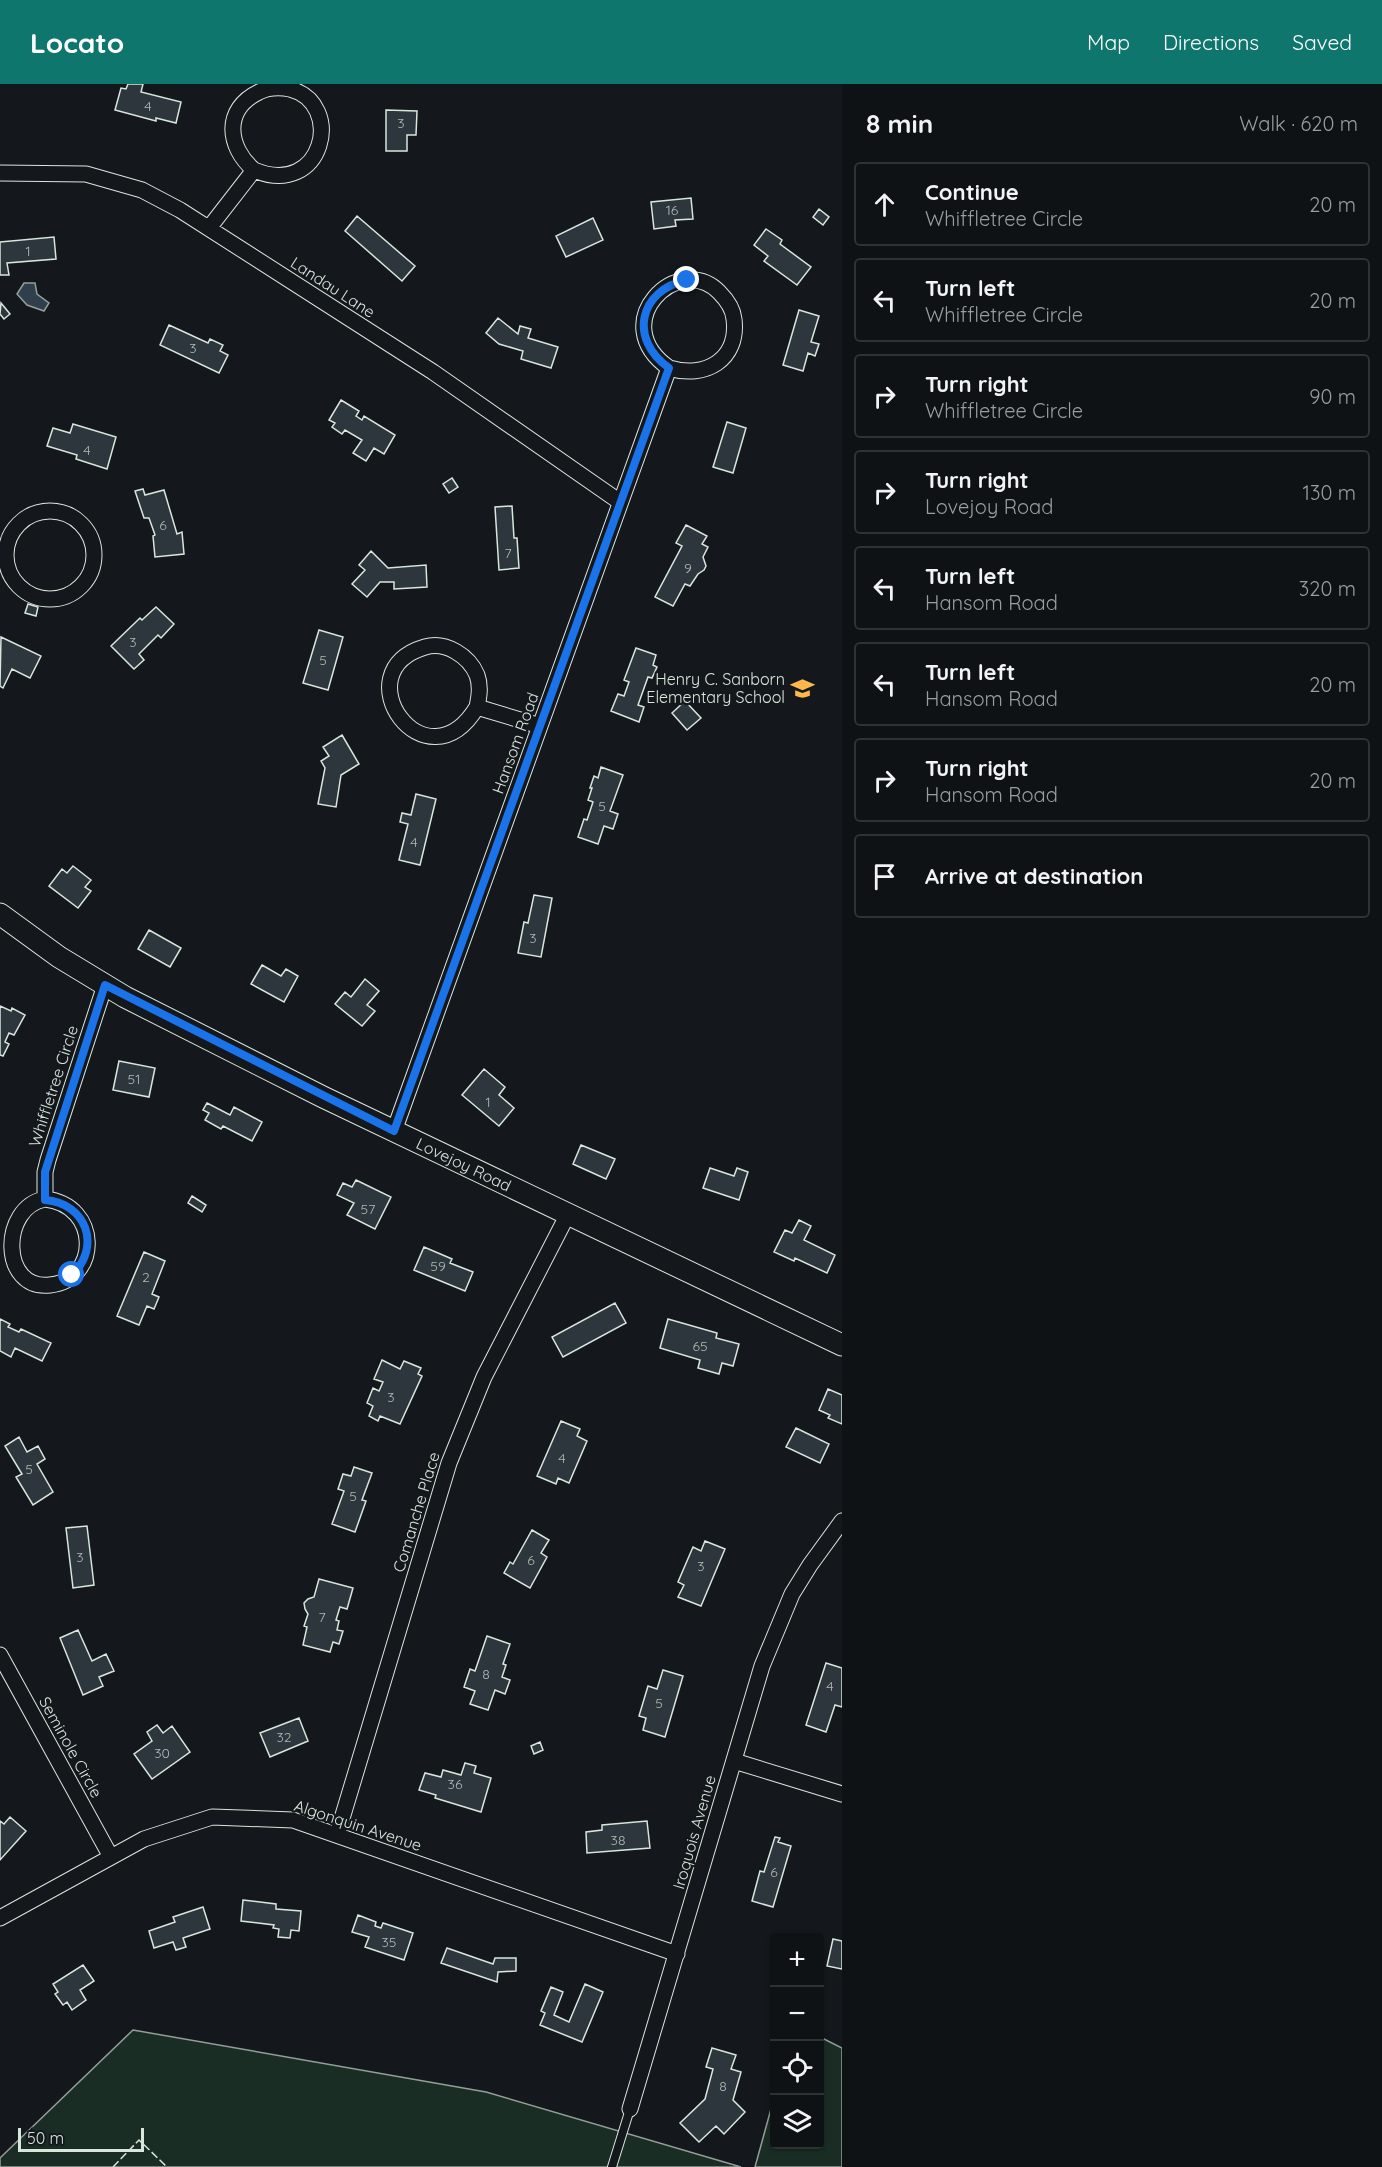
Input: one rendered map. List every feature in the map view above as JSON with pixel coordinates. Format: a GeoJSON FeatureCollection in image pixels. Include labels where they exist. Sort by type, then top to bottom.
{"type":"FeatureCollection","features":[{"type":"Feature","properties":{"kind":"main road","name":"Lovejoy Road"},"geometry":{"type":"LineString","coordinates":[[0,914],[59,957],[105,985],[208,1039],[394,1131],[842,1345]]}},
{"type":"Feature","properties":{"kind":"street"},"geometry":{"type":"LineString","coordinates":[[280,87],[294,90],[307,98],[316,109],[321,123],[322,138],[318,152],[309,164],[297,172],[282,176],[268,176],[254,170],[243,160],[236,148],[233,133],[238,112],[252,95],[265,89],[280,87]]}},
{"type":"Feature","properties":{"kind":"street"},"geometry":{"type":"LineString","coordinates":[[209,228],[254,170]]}},
{"type":"Feature","properties":{"kind":"street","name":"Landau Lane"},"geometry":{"type":"LineString","coordinates":[[0,173],[87,174],[142,190],[180,210],[433,372],[620,502]]}},
{"type":"Feature","properties":{"kind":"street"},"geometry":{"type":"LineString","coordinates":[[687,280],[703,282],[716,289],[727,300],[734,314],[736,329],[732,343],[724,357],[713,367],[699,372],[683,373],[669,368],[656,359],[648,347],[643,332],[644,317],[650,303],[660,291],[687,280]]}},
{"type":"Feature","properties":{"kind":"street","name":"Hansom Road"},"geometry":{"type":"LineString","coordinates":[[394,1131],[669,368]]}},
{"type":"Feature","properties":{"kind":"street"},"geometry":{"type":"LineString","coordinates":[[42,511],[56,511],[70,515],[82,524],[90,536],[94,550],[93,564],[88,578],[78,590],[65,597],[51,600],[36,598],[23,591],[13,580],[3,552],[16,525],[28,516],[42,511]]}},
{"type":"Feature","properties":{"kind":"street"},"geometry":{"type":"LineString","coordinates":[[429,646],[444,647],[459,652],[478,676],[480,692],[477,707],[459,729],[432,736],[418,733],[406,726],[397,715],[391,702],[390,688],[393,673],[402,660],[414,651],[429,646]]}},
{"type":"Feature","properties":{"kind":"street"},"geometry":{"type":"LineString","coordinates":[[477,707],[540,726]]}},
{"type":"Feature","properties":{"kind":"street","name":"Whiffletree Circle"},"geometry":{"type":"LineString","coordinates":[[45,1200],[45,1172],[48,1160],[105,985]]}},
{"type":"Feature","properties":{"kind":"street"},"geometry":{"type":"LineString","coordinates":[[45,1200],[62,1203],[76,1213],[85,1228],[88,1245],[83,1262],[78,1269],[65,1280],[48,1285],[29,1282],[13,1271],[7,1263],[2,1244],[6,1225],[17,1209],[35,1201],[45,1200]]}},
{"type":"Feature","properties":{"kind":"street","name":"Comanche Place"},"geometry":{"type":"LineString","coordinates":[[337,1835],[449,1463],[484,1377],[568,1214]]}},
{"type":"Feature","properties":{"kind":"street","name":"Iroquois Avenue"},"geometry":{"type":"LineString","coordinates":[[630,2109],[762,1666],[792,1594],[842,1521]]}},
{"type":"Feature","properties":{"kind":"street","name":"Seminole Circle"},"geometry":{"type":"LineString","coordinates":[[0,1655],[111,1857]]}},
{"type":"Feature","properties":{"kind":"street"},"geometry":{"type":"LineString","coordinates":[[734,1761],[842,1794]]}},
{"type":"Feature","properties":{"kind":"street","name":"Algonquin Avenue"},"geometry":{"type":"LineString","coordinates":[[0,1918],[144,1839],[212,1817],[293,1820],[677,1954]]}},
{"type":"Feature","properties":{"kind":"lane","name":"Iroquois Avenue"},"geometry":{"type":"LineString","coordinates":[[612,2167],[630,2109]]}},
{"type":"Feature","properties":{"kind":"green space"},"geometry":{"type":"Polygon","coordinates":[[[133,2030],[486,2092],[741,2167],[0,2167],[0,2158],[133,2030]]]}},
{"type":"Feature","properties":{"kind":"green space"},"geometry":{"type":"Polygon","coordinates":[[[824,2039],[842,2048],[842,2167],[755,2167],[770,2113],[770,2149],[824,2149],[824,2039]]]}},
{"type":"Feature","properties":{"kind":"water"},"geometry":{"type":"Polygon","coordinates":[[[24,283],[35,283],[37,294],[49,303],[44,311],[27,305],[17,294],[24,283]]]}},
{"type":"Feature","properties":{"kind":"building"},"geometry":{"type":"Polygon","coordinates":[[[128,84],[143,84],[141,92],[181,102],[176,123],[156,118],[156,121],[115,110],[121,88],[126,89],[128,84]]]}},
{"type":"Feature","properties":{"kind":"building"},"geometry":{"type":"Polygon","coordinates":[[[386,110],[417,111],[416,135],[407,135],[407,151],[386,151],[386,110]]]}},
{"type":"Feature","properties":{"kind":"building"},"geometry":{"type":"Polygon","coordinates":[[[691,198],[693,219],[675,220],[676,226],[654,229],[651,202],[691,198]]]}},
{"type":"Feature","properties":{"kind":"building"},"geometry":{"type":"Polygon","coordinates":[[[819,209],[829,217],[823,225],[813,217],[819,209]]]}},
{"type":"Feature","properties":{"kind":"building"},"geometry":{"type":"Polygon","coordinates":[[[357,216],[415,266],[402,281],[345,231],[357,216]]]}},
{"type":"Feature","properties":{"kind":"building"},"geometry":{"type":"Polygon","coordinates":[[[593,218],[603,240],[566,257],[556,236],[593,218]]]}},
{"type":"Feature","properties":{"kind":"building"},"geometry":{"type":"Polygon","coordinates":[[[766,229],[782,240],[780,244],[811,267],[797,285],[764,261],[768,256],[754,245],[766,229]]]}},
{"type":"Feature","properties":{"kind":"building"},"geometry":{"type":"Polygon","coordinates":[[[54,237],[56,259],[7,263],[9,275],[0,275],[0,242],[54,237]]]}},
{"type":"Feature","properties":{"kind":"building"},"geometry":{"type":"Polygon","coordinates":[[[1,303],[10,314],[4,319],[0,314],[1,303]]]}},
{"type":"Feature","properties":{"kind":"building"},"geometry":{"type":"Polygon","coordinates":[[[799,310],[819,316],[811,342],[819,344],[815,356],[808,353],[803,371],[783,365],[799,310]]]}},
{"type":"Feature","properties":{"kind":"building"},"geometry":{"type":"Polygon","coordinates":[[[498,318],[518,334],[520,326],[531,329],[528,338],[558,347],[551,368],[521,359],[523,351],[499,344],[486,333],[498,318]]]}},
{"type":"Feature","properties":{"kind":"building"},"geometry":{"type":"Polygon","coordinates":[[[169,325],[208,343],[210,339],[223,345],[220,351],[228,355],[219,373],[160,345],[169,325]]]}},
{"type":"Feature","properties":{"kind":"building"},"geometry":{"type":"Polygon","coordinates":[[[341,400],[359,411],[356,416],[362,420],[364,416],[395,435],[384,454],[374,448],[366,461],[353,453],[362,440],[345,430],[342,434],[332,427],[335,423],[329,420],[341,400]]]}},
{"type":"Feature","properties":{"kind":"building"},"geometry":{"type":"Polygon","coordinates":[[[727,422],[746,428],[733,473],[713,467],[727,422]]]}},
{"type":"Feature","properties":{"kind":"building"},"geometry":{"type":"Polygon","coordinates":[[[73,424],[116,437],[107,469],[76,459],[77,455],[47,446],[53,428],[70,433],[73,424]]]}},
{"type":"Feature","properties":{"kind":"building"},"geometry":{"type":"Polygon","coordinates":[[[452,478],[458,487],[449,493],[443,484],[452,478]]]}},
{"type":"Feature","properties":{"kind":"building"},"geometry":{"type":"Polygon","coordinates":[[[143,489],[145,495],[164,490],[177,534],[182,532],[184,554],[155,557],[153,536],[155,535],[149,518],[144,518],[135,491],[143,489]]]}},
{"type":"Feature","properties":{"kind":"building"},"geometry":{"type":"Polygon","coordinates":[[[512,506],[519,568],[499,570],[495,507],[512,506]]]}},
{"type":"Feature","properties":{"kind":"building"},"geometry":{"type":"Polygon","coordinates":[[[686,525],[707,536],[702,544],[708,547],[703,557],[706,566],[690,586],[685,584],[673,606],[655,597],[682,546],[676,543],[686,525]]]}},
{"type":"Feature","properties":{"kind":"building"},"geometry":{"type":"Polygon","coordinates":[[[371,551],[388,568],[426,565],[427,587],[394,589],[394,582],[380,582],[367,597],[352,584],[365,570],[359,565],[371,551]]]}},
{"type":"Feature","properties":{"kind":"building"},"geometry":{"type":"Polygon","coordinates":[[[28,604],[38,607],[36,616],[25,613],[28,604]]]}},
{"type":"Feature","properties":{"kind":"building"},"geometry":{"type":"Polygon","coordinates":[[[156,607],[174,624],[161,638],[158,635],[139,654],[144,660],[134,669],[111,646],[140,618],[142,620],[156,607]]]}},
{"type":"Feature","properties":{"kind":"building"},"geometry":{"type":"Polygon","coordinates":[[[319,630],[343,637],[328,690],[303,683],[319,630]]]}},
{"type":"Feature","properties":{"kind":"building"},"geometry":{"type":"Polygon","coordinates":[[[1,637],[41,656],[30,678],[12,669],[3,688],[0,686],[1,637]]]}},
{"type":"Feature","properties":{"kind":"building"},"geometry":{"type":"Polygon","coordinates":[[[636,648],[656,655],[653,665],[657,667],[652,678],[648,677],[638,705],[644,707],[639,722],[611,711],[618,694],[624,696],[629,682],[624,680],[636,648]]]}},
{"type":"Feature","properties":{"kind":"building"},"geometry":{"type":"Polygon","coordinates":[[[685,701],[701,718],[687,730],[672,713],[685,701]]]}},
{"type":"Feature","properties":{"kind":"building"},"geometry":{"type":"Polygon","coordinates":[[[342,735],[359,764],[341,775],[336,807],[318,804],[325,768],[321,761],[329,756],[323,747],[342,735]]]}},
{"type":"Feature","properties":{"kind":"building"},"geometry":{"type":"Polygon","coordinates":[[[601,767],[623,775],[610,811],[618,814],[613,829],[604,826],[598,844],[578,837],[593,802],[588,800],[592,788],[590,788],[594,776],[598,778],[601,767]]]}},
{"type":"Feature","properties":{"kind":"building"},"geometry":{"type":"Polygon","coordinates":[[[416,794],[436,799],[420,865],[399,860],[408,824],[400,822],[402,813],[411,815],[416,794]]]}},
{"type":"Feature","properties":{"kind":"building"},"geometry":{"type":"Polygon","coordinates":[[[73,866],[91,880],[85,887],[91,891],[78,908],[49,886],[62,869],[67,873],[73,866]]]}},
{"type":"Feature","properties":{"kind":"building"},"geometry":{"type":"Polygon","coordinates":[[[534,895],[552,898],[541,957],[518,953],[524,922],[528,923],[534,895]]]}},
{"type":"Feature","properties":{"kind":"building"},"geometry":{"type":"Polygon","coordinates":[[[149,930],[181,948],[170,967],[138,949],[149,930]]]}},
{"type":"Feature","properties":{"kind":"building"},"geometry":{"type":"Polygon","coordinates":[[[262,965],[281,976],[286,969],[298,976],[284,1002],[251,984],[262,965]]]}},
{"type":"Feature","properties":{"kind":"building"},"geometry":{"type":"Polygon","coordinates":[[[365,979],[379,991],[367,1005],[375,1011],[362,1026],[335,1004],[345,992],[351,997],[365,979]]]}},
{"type":"Feature","properties":{"kind":"building"},"geometry":{"type":"Polygon","coordinates":[[[0,1006],[11,1011],[12,1008],[25,1015],[14,1035],[9,1033],[5,1042],[9,1044],[3,1056],[0,1055],[0,1006]]]}},
{"type":"Feature","properties":{"kind":"building"},"geometry":{"type":"Polygon","coordinates":[[[119,1061],[155,1068],[149,1097],[113,1090],[119,1061]]]}},
{"type":"Feature","properties":{"kind":"building"},"geometry":{"type":"Polygon","coordinates":[[[484,1069],[505,1087],[499,1095],[514,1108],[499,1126],[462,1095],[484,1069]]]}},
{"type":"Feature","properties":{"kind":"building"},"geometry":{"type":"Polygon","coordinates":[[[207,1103],[230,1115],[234,1107],[262,1122],[252,1141],[223,1126],[221,1129],[205,1120],[209,1113],[203,1110],[207,1103]]]}},
{"type":"Feature","properties":{"kind":"building"},"geometry":{"type":"Polygon","coordinates":[[[581,1145],[615,1159],[606,1179],[573,1164],[581,1145]]]}},
{"type":"Feature","properties":{"kind":"building"},"geometry":{"type":"Polygon","coordinates":[[[710,1168],[734,1176],[737,1168],[748,1172],[739,1200],[703,1188],[710,1168]]]}},
{"type":"Feature","properties":{"kind":"building"},"geometry":{"type":"Polygon","coordinates":[[[356,1180],[391,1197],[375,1229],[347,1215],[354,1203],[337,1195],[343,1183],[352,1187],[356,1180]]]}},
{"type":"Feature","properties":{"kind":"building"},"geometry":{"type":"Polygon","coordinates":[[[192,1196],[206,1205],[202,1212],[188,1203],[192,1196]]]}},
{"type":"Feature","properties":{"kind":"building"},"geometry":{"type":"Polygon","coordinates":[[[799,1220],[811,1226],[804,1240],[835,1255],[827,1273],[795,1258],[794,1261],[774,1252],[785,1230],[792,1233],[799,1220]]]}},
{"type":"Feature","properties":{"kind":"building"},"geometry":{"type":"Polygon","coordinates":[[[424,1247],[452,1259],[450,1263],[473,1272],[465,1291],[414,1270],[424,1247]]]}},
{"type":"Feature","properties":{"kind":"building"},"geometry":{"type":"Polygon","coordinates":[[[144,1252],[165,1261],[152,1294],[159,1297],[154,1309],[147,1306],[139,1325],[117,1316],[144,1252]]]}},
{"type":"Feature","properties":{"kind":"building"},"geometry":{"type":"Polygon","coordinates":[[[615,1303],[626,1323],[563,1357],[552,1337],[615,1303]]]}},
{"type":"Feature","properties":{"kind":"building"},"geometry":{"type":"Polygon","coordinates":[[[0,1319],[10,1324],[8,1327],[19,1332],[21,1329],[51,1343],[42,1361],[15,1348],[11,1357],[0,1351],[0,1319]]]}},
{"type":"Feature","properties":{"kind":"building"},"geometry":{"type":"Polygon","coordinates":[[[668,1319],[717,1333],[716,1338],[739,1344],[733,1366],[722,1363],[719,1374],[698,1368],[700,1360],[660,1348],[668,1319]]]}},
{"type":"Feature","properties":{"kind":"building"},"geometry":{"type":"Polygon","coordinates":[[[382,1360],[400,1369],[404,1361],[421,1368],[418,1374],[422,1376],[400,1424],[380,1416],[378,1421],[369,1416],[373,1406],[367,1403],[373,1388],[379,1391],[383,1382],[374,1379],[382,1360]]]}},
{"type":"Feature","properties":{"kind":"building"},"geometry":{"type":"Polygon","coordinates":[[[828,1389],[842,1395],[842,1424],[828,1418],[830,1415],[819,1410],[828,1389]]]}},
{"type":"Feature","properties":{"kind":"building"},"geometry":{"type":"Polygon","coordinates":[[[561,1421],[580,1429],[577,1436],[587,1441],[569,1483],[558,1478],[556,1484],[537,1476],[561,1421]]]}},
{"type":"Feature","properties":{"kind":"building"},"geometry":{"type":"Polygon","coordinates":[[[796,1428],[829,1444],[820,1463],[786,1447],[796,1428]]]}},
{"type":"Feature","properties":{"kind":"building"},"geometry":{"type":"Polygon","coordinates":[[[19,1437],[27,1452],[38,1446],[45,1459],[37,1464],[53,1492],[33,1505],[16,1477],[22,1474],[5,1446],[19,1437]]]}},
{"type":"Feature","properties":{"kind":"building"},"geometry":{"type":"Polygon","coordinates":[[[354,1467],[372,1473],[362,1500],[366,1501],[355,1532],[332,1524],[344,1491],[338,1489],[343,1474],[351,1476],[354,1467]]]}},
{"type":"Feature","properties":{"kind":"building"},"geometry":{"type":"Polygon","coordinates":[[[87,1526],[94,1585],[73,1588],[66,1528],[87,1526]]]}},
{"type":"Feature","properties":{"kind":"building"},"geometry":{"type":"Polygon","coordinates":[[[532,1530],[549,1540],[541,1553],[547,1557],[530,1588],[504,1573],[510,1562],[513,1564],[532,1530]]]}},
{"type":"Feature","properties":{"kind":"building"},"geometry":{"type":"Polygon","coordinates":[[[705,1541],[725,1549],[701,1606],[678,1597],[684,1585],[678,1582],[693,1547],[701,1551],[705,1541]]]}},
{"type":"Feature","properties":{"kind":"building"},"geometry":{"type":"Polygon","coordinates":[[[319,1579],[353,1588],[347,1609],[340,1607],[336,1620],[339,1621],[337,1630],[343,1631],[339,1644],[333,1642],[330,1652],[303,1645],[307,1627],[304,1626],[308,1614],[304,1603],[314,1597],[319,1579]]]}},
{"type":"Feature","properties":{"kind":"building"},"geometry":{"type":"Polygon","coordinates":[[[78,1630],[92,1661],[106,1654],[114,1671],[99,1677],[103,1686],[83,1695],[60,1638],[78,1630]]]}},
{"type":"Feature","properties":{"kind":"building"},"geometry":{"type":"Polygon","coordinates":[[[487,1636],[510,1644],[503,1664],[506,1665],[502,1677],[510,1680],[505,1694],[495,1690],[488,1710],[470,1704],[475,1691],[464,1687],[470,1669],[475,1671],[487,1636]]]}},
{"type":"Feature","properties":{"kind":"building"},"geometry":{"type":"Polygon","coordinates":[[[826,1663],[842,1668],[842,1707],[835,1705],[826,1732],[806,1725],[826,1663]]]}},
{"type":"Feature","properties":{"kind":"building"},"geometry":{"type":"Polygon","coordinates":[[[663,1670],[683,1676],[665,1737],[643,1730],[646,1718],[639,1716],[648,1686],[657,1689],[663,1670]]]}},
{"type":"Feature","properties":{"kind":"building"},"geometry":{"type":"Polygon","coordinates":[[[299,1718],[308,1741],[270,1757],[260,1733],[299,1718]]]}},
{"type":"Feature","properties":{"kind":"building"},"geometry":{"type":"Polygon","coordinates":[[[157,1725],[163,1733],[172,1726],[190,1752],[152,1779],[134,1754],[152,1741],[147,1732],[157,1725]]]}},
{"type":"Feature","properties":{"kind":"building"},"geometry":{"type":"Polygon","coordinates":[[[540,1742],[543,1750],[534,1754],[531,1746],[540,1742]]]}},
{"type":"Feature","properties":{"kind":"building"},"geometry":{"type":"Polygon","coordinates":[[[465,1763],[476,1766],[474,1773],[491,1778],[481,1812],[435,1798],[436,1795],[419,1790],[425,1773],[441,1777],[443,1770],[461,1775],[465,1763]]]}},
{"type":"Feature","properties":{"kind":"building"},"geometry":{"type":"Polygon","coordinates":[[[10,1817],[26,1831],[0,1860],[0,1821],[4,1824],[10,1817]]]}},
{"type":"Feature","properties":{"kind":"building"},"geometry":{"type":"Polygon","coordinates":[[[647,1821],[650,1848],[587,1853],[586,1832],[602,1830],[602,1825],[647,1821]]]}},
{"type":"Feature","properties":{"kind":"building"},"geometry":{"type":"Polygon","coordinates":[[[775,1837],[780,1838],[778,1842],[791,1846],[773,1907],[752,1901],[760,1871],[764,1872],[775,1837]]]}},
{"type":"Feature","properties":{"kind":"building"},"geometry":{"type":"Polygon","coordinates":[[[243,1900],[276,1904],[276,1909],[301,1911],[299,1931],[291,1930],[290,1938],[278,1937],[279,1929],[273,1928],[274,1925],[241,1921],[243,1900]]]}},
{"type":"Feature","properties":{"kind":"building"},"geometry":{"type":"Polygon","coordinates":[[[203,1907],[210,1929],[183,1938],[186,1947],[176,1950],[173,1942],[154,1948],[149,1931],[175,1922],[173,1917],[203,1907]]]}},
{"type":"Feature","properties":{"kind":"building"},"geometry":{"type":"Polygon","coordinates":[[[358,1915],[376,1922],[375,1926],[381,1928],[383,1923],[413,1933],[404,1960],[365,1947],[369,1937],[352,1932],[358,1915]]]}},
{"type":"Feature","properties":{"kind":"building"},"geometry":{"type":"Polygon","coordinates":[[[833,1939],[842,1941],[842,1969],[827,1966],[833,1939]]]}},
{"type":"Feature","properties":{"kind":"building"},"geometry":{"type":"Polygon","coordinates":[[[447,1948],[493,1964],[495,1958],[516,1958],[516,1971],[498,1972],[497,1982],[441,1963],[447,1948]]]}},
{"type":"Feature","properties":{"kind":"building"},"geometry":{"type":"Polygon","coordinates":[[[83,1965],[94,1981],[80,1990],[86,2000],[72,2010],[67,2002],[63,2005],[55,1994],[58,1992],[53,1984],[83,1965]]]}},
{"type":"Feature","properties":{"kind":"building"},"geometry":{"type":"Polygon","coordinates":[[[585,1984],[603,1992],[582,2042],[540,2025],[545,2013],[541,2011],[551,1987],[563,1992],[554,2015],[569,2022],[585,1984]]]}},
{"type":"Feature","properties":{"kind":"building"},"geometry":{"type":"Polygon","coordinates":[[[712,2048],[736,2055],[731,2069],[741,2072],[733,2100],[745,2112],[724,2134],[716,2126],[699,2142],[680,2123],[705,2099],[713,2069],[706,2067],[712,2048]]]}},
{"type":"Feature","properties":{"kind":"fence"},"geometry":{"type":"LineString","coordinates":[[113,2167],[139,2140],[167,2167]]}},
{"type":"Feature","properties":{"kind":"place","name":"Henry C. Sanborn Elementary School"},"geometry":{"type":"Point","coordinates":[803,688]}},
{"type":"Feature","properties":{"kind":"route"},"geometry":{"type":"LineString","coordinates":[[72,1275],[83,1262],[86,1253],[88,1245],[85,1228],[76,1213],[69,1207],[53,1200],[45,1200],[45,1172],[105,985],[394,1131],[669,368],[656,359],[648,347],[643,332],[644,317],[650,303],[660,291],[687,280]]}}]}
